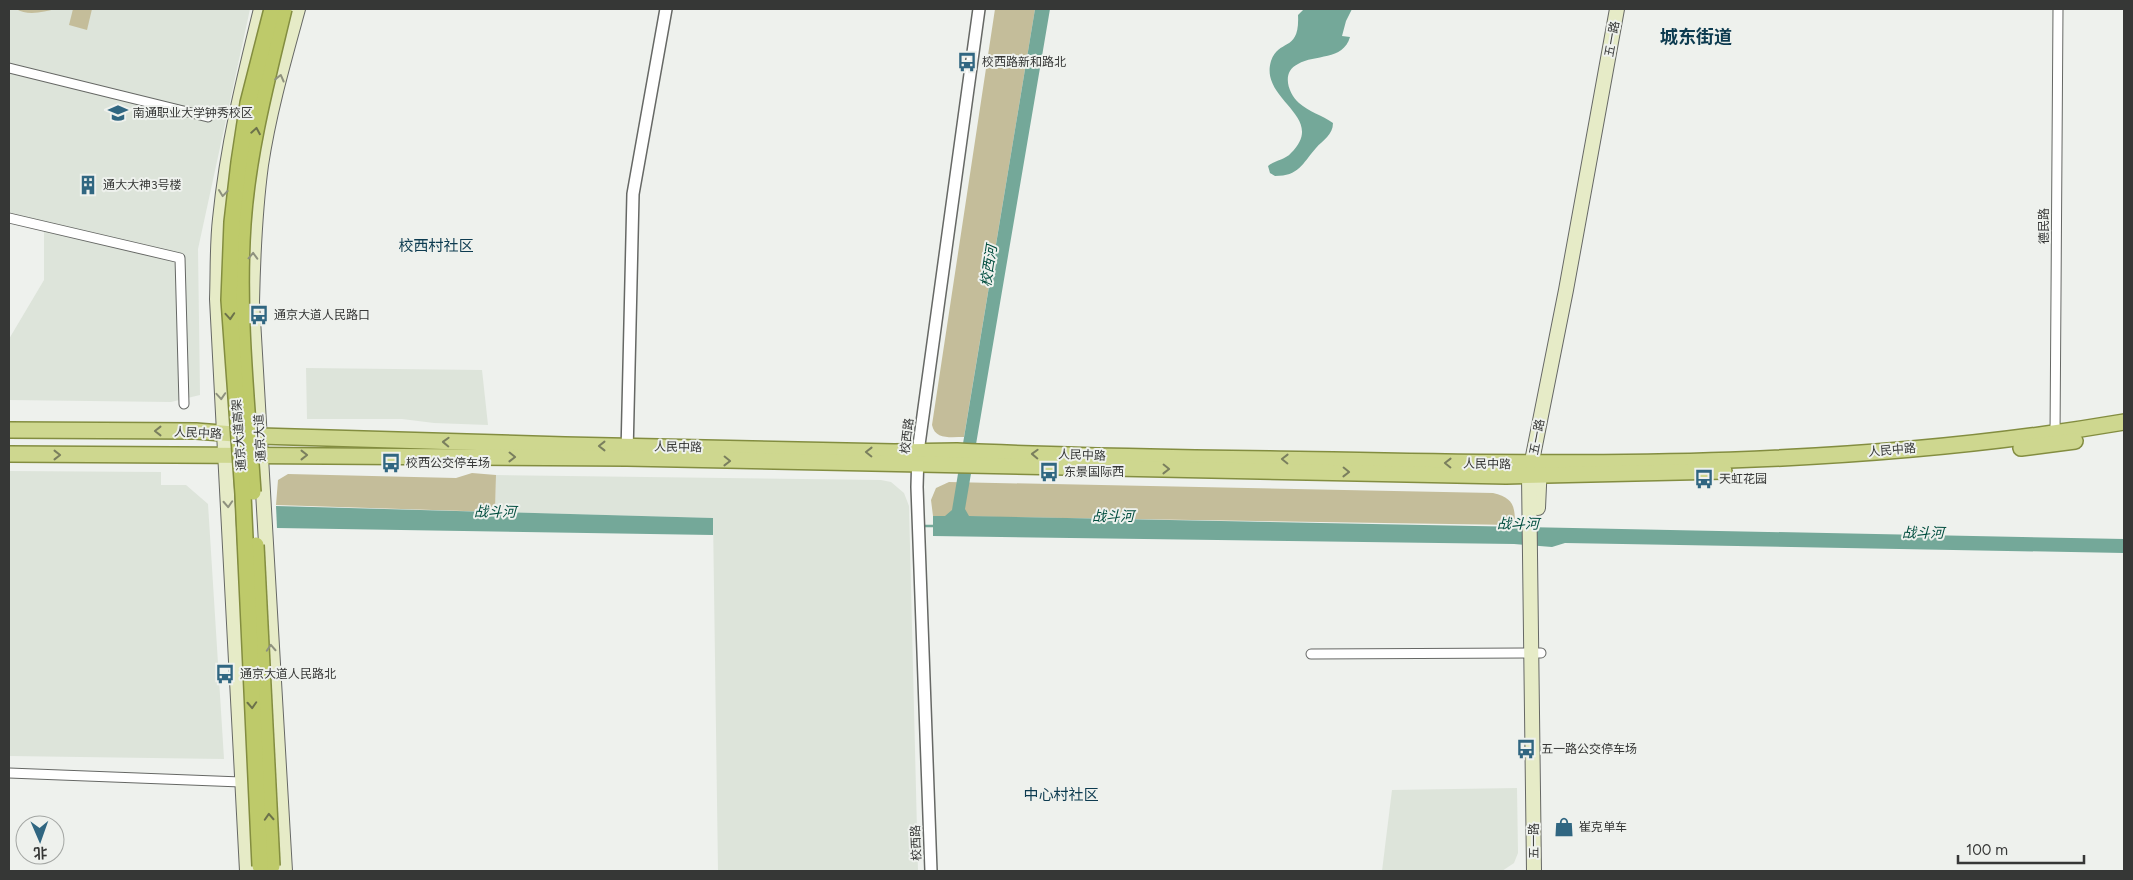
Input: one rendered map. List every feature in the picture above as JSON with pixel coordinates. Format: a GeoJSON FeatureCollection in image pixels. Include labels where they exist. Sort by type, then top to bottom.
{"type":"FeatureCollection","features":[{"type":"Feature","properties":{"kind":"highway","name":"通京大道高架"},"geometry":{"type":"LineString","coordinates":[[266,868],[229,300],[232,222],[239,162],[248,103],[272,9]]}},
{"type":"Feature","properties":{"kind":"highway","name":"通京大道高架"},"geometry":{"type":"LineString","coordinates":[[266,868],[253,493],[240,298],[243,224],[250,163],[260,105],[284,9]]}},
{"type":"Feature","properties":{"kind":"main road"},"geometry":{"type":"LineString","coordinates":[[261,9],[238,101],[220,220],[216,299],[226,456],[241,782],[266,868]]}},
{"type":"Feature","properties":{"kind":"main road","name":"通京大道"},"geometry":{"type":"LineString","coordinates":[[266,868],[261,455],[252,302],[254,236],[262,165],[272,107],[298,9]]}},
{"type":"Feature","properties":{"kind":"main road","name":"五一路"},"geometry":{"type":"LineString","coordinates":[[1534,871],[1535,470],[1617,9]]}},
{"type":"Feature","properties":{"kind":"main road","name":"五一路"},"geometry":{"type":"LineString","coordinates":[[1535,470],[1624,9]]}},
{"type":"Feature","properties":{"kind":"main road"},"geometry":{"type":"LineString","coordinates":[[219,359],[228,370],[240,374],[250,369],[255,357]]}},
{"type":"Feature","properties":{"kind":"main road","name":"人民中路"},"geometry":{"type":"LineString","coordinates":[[2056,439],[2124,422]]}},
{"type":"Feature","properties":{"kind":"main road","name":"人民中路"},"geometry":{"type":"LineString","coordinates":[[9,430],[196,431],[260,436],[628,452],[1704,472],[1822,466],[2124,432]]}},
{"type":"Feature","properties":{"kind":"main road","name":"人民中路"},"geometry":{"type":"LineString","coordinates":[[9,454],[226,456],[628,452]]}},
{"type":"Feature","properties":{"kind":"main road","name":"五一路"},"geometry":{"type":"LineString","coordinates":[[1534,548],[1541,653],[1542,871]]}},
{"type":"Feature","properties":{"kind":"street"},"geometry":{"type":"LineString","coordinates":[[628,452],[633,194],[666,9]]}},
{"type":"Feature","properties":{"kind":"street","name":"校西路"},"geometry":{"type":"LineString","coordinates":[[931,871],[917,458],[980,9]]}},
{"type":"Feature","properties":{"kind":"street","name":"德民路"},"geometry":{"type":"LineString","coordinates":[[2056,439],[2058,9]]}},
{"type":"Feature","properties":{"kind":"street"},"geometry":{"type":"LineString","coordinates":[[9,68],[208,117]]}},
{"type":"Feature","properties":{"kind":"street"},"geometry":{"type":"LineString","coordinates":[[9,218],[180,258],[184,404]]}},
{"type":"Feature","properties":{"kind":"street"},"geometry":{"type":"LineString","coordinates":[[1311,654],[1541,653]]}},
{"type":"Feature","properties":{"kind":"street"},"geometry":{"type":"LineString","coordinates":[[9,773],[241,782]]}},
{"type":"Feature","properties":{"kind":"shaded area","name":"南通职业大学钟秀校区"},"geometry":{"type":"Polygon","coordinates":[[[9,9],[250,9],[198,249],[200,395],[171,402],[9,400],[9,339],[44,280],[44,231],[9,222],[9,9]]]}},
{"type":"Feature","properties":{"kind":"shaded area"},"geometry":{"type":"Polygon","coordinates":[[[16,9],[56,9],[30,13],[16,9]]]}},
{"type":"Feature","properties":{"kind":"shaded area"},"geometry":{"type":"Polygon","coordinates":[[[73,9],[92,9],[87,30],[69,25],[73,9]]]}},
{"type":"Feature","properties":{"kind":"shaded area"},"geometry":{"type":"Polygon","coordinates":[[[995,9],[1035,9],[964,437],[944,437],[936,433],[932,425],[995,9]]]}},
{"type":"Feature","properties":{"kind":"shaded area"},"geometry":{"type":"Polygon","coordinates":[[[1035,9],[1050,9],[965,509],[969,516],[2124,539],[2124,553],[1565,543],[1552,547],[1514,544],[933,536],[933,516],[945,516],[952,510],[1035,9]]]}},
{"type":"Feature","properties":{"kind":"shaded area"},"geometry":{"type":"Polygon","coordinates":[[[1304,9],[1352,9],[1342,36],[1350,37],[1341,50],[1328,56],[1305,61],[1289,72],[1289,88],[1295,99],[1307,109],[1333,123],[1333,127],[1327,137],[1299,168],[1290,174],[1275,176],[1270,173],[1268,166],[1291,153],[1300,140],[1302,129],[1298,118],[1274,87],[1270,75],[1271,61],[1279,49],[1288,44],[1296,35],[1298,15],[1304,9]]]}},
{"type":"Feature","properties":{"kind":"shaded area","name":"校西公交停车场"},"geometry":{"type":"Polygon","coordinates":[[[306,368],[482,370],[488,425],[434,423],[402,419],[307,419],[306,368]]]}},
{"type":"Feature","properties":{"kind":"shaded area"},"geometry":{"type":"Polygon","coordinates":[[[9,471],[161,472],[161,485],[186,485],[208,504],[224,759],[9,756],[9,471]]]}},
{"type":"Feature","properties":{"kind":"shaded area"},"geometry":{"type":"Polygon","coordinates":[[[472,473],[496,475],[495,512],[276,505],[278,480],[288,474],[456,478],[472,473]]]}},
{"type":"Feature","properties":{"kind":"shaded area"},"geometry":{"type":"Polygon","coordinates":[[[496,475],[881,480],[891,482],[904,493],[909,506],[918,871],[718,871],[713,518],[495,512],[496,475]]]}},
{"type":"Feature","properties":{"kind":"shaded area"},"geometry":{"type":"Polygon","coordinates":[[[949,482],[1493,493],[1505,497],[1512,503],[1515,525],[933,516],[931,500],[936,488],[949,482]]]}},
{"type":"Feature","properties":{"kind":"shaded area"},"geometry":{"type":"Polygon","coordinates":[[[276,506],[713,518],[713,535],[277,528],[276,506]]]}},
{"type":"Feature","properties":{"kind":"shaded area"},"geometry":{"type":"Polygon","coordinates":[[[1517,788],[1518,853],[1514,863],[1502,871],[1382,871],[1392,790],[1517,788]]]}},
{"type":"Feature","properties":{"kind":"waterway","name":"战斗河"},"geometry":{"type":"LineString","coordinates":[[921,526],[935,526]]}},
{"type":"Feature","properties":{"kind":"place","name":"校西路新和路北"},"geometry":{"type":"Point","coordinates":[967,62]}},
{"type":"Feature","properties":{"kind":"place","name":"南通职业大学钟秀校区"},"geometry":{"type":"Point","coordinates":[118,113]}},
{"type":"Feature","properties":{"kind":"place","name":"通大大神3号楼"},"geometry":{"type":"Point","coordinates":[88,185]}},
{"type":"Feature","properties":{"kind":"place","name":"通京大道人民路口"},"geometry":{"type":"Point","coordinates":[259,315]}},
{"type":"Feature","properties":{"kind":"place","name":"校西公交停车场"},"geometry":{"type":"Point","coordinates":[391,463]}},
{"type":"Feature","properties":{"kind":"place","name":"东景国际西"},"geometry":{"type":"Point","coordinates":[1049,472]}},
{"type":"Feature","properties":{"kind":"place","name":"天虹花园"},"geometry":{"type":"Point","coordinates":[1704,479]}},
{"type":"Feature","properties":{"kind":"place","name":"通京大道人民路北"},"geometry":{"type":"Point","coordinates":[225,674]}},
{"type":"Feature","properties":{"kind":"place","name":"五一路公交停车场"},"geometry":{"type":"Point","coordinates":[1526,749]}},
{"type":"Feature","properties":{"kind":"place","name":"崔克单车"},"geometry":{"type":"Point","coordinates":[1564,827]}},
{"type":"Feature","properties":{"kind":"district","name":"城东街道"},"geometry":{"type":"Point","coordinates":[1696,37]}},
{"type":"Feature","properties":{"kind":"district","name":"校西村社区"},"geometry":{"type":"Point","coordinates":[436,246]}},
{"type":"Feature","properties":{"kind":"district","name":"中心村社区"},"geometry":{"type":"Point","coordinates":[1061,795]}},
{"type":"Feature","properties":{"kind":"water label","name":"校西河"},"geometry":{"type":"Point","coordinates":[989,266]}}]}
